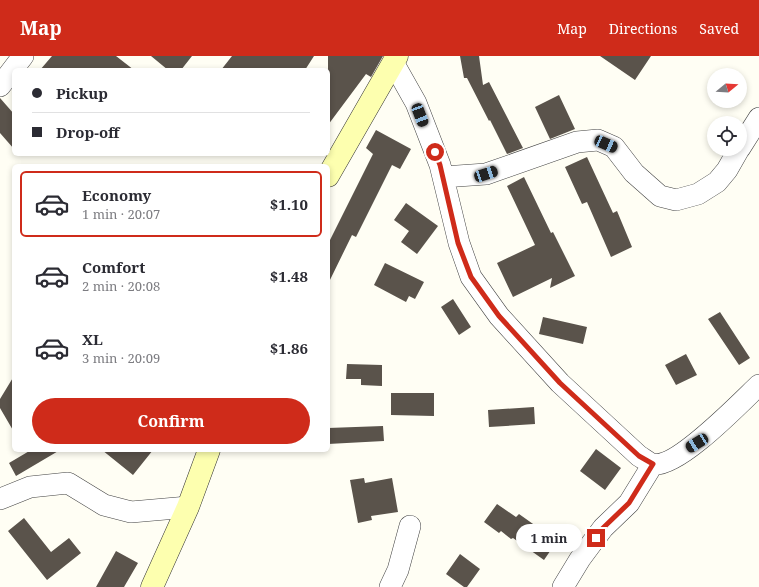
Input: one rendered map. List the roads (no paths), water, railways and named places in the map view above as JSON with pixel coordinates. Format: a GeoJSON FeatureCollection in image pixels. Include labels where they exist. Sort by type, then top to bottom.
{"type":"FeatureCollection","features":[{"type":"Feature","properties":{"kind":"main road"},"geometry":{"type":"LineString","coordinates":[[330,173],[396,60]]}},
{"type":"Feature","properties":{"kind":"main road"},"geometry":{"type":"LineString","coordinates":[[152,587],[188,507],[208,452]]}},
{"type":"Feature","properties":{"kind":"street"},"geometry":{"type":"LineString","coordinates":[[14,68],[23,56]]}},
{"type":"Feature","properties":{"kind":"street"},"geometry":{"type":"LineString","coordinates":[[396,60],[416,103],[440,165],[458,243],[471,277],[499,316],[560,383],[639,456],[653,464],[666,462],[697,443],[759,385]]}},
{"type":"Feature","properties":{"kind":"street"},"geometry":{"type":"LineString","coordinates":[[0,86],[12,70]]}},
{"type":"Feature","properties":{"kind":"street"},"geometry":{"type":"LineString","coordinates":[[747,137],[759,118]]}},
{"type":"Feature","properties":{"kind":"street"},"geometry":{"type":"LineString","coordinates":[[443,177],[486,174],[577,142],[598,140],[614,147],[634,173],[660,196],[676,200],[698,194],[718,182],[735,156]]}},
{"type":"Feature","properties":{"kind":"street"},"geometry":{"type":"LineString","coordinates":[[563,587],[580,559],[603,528],[629,503],[653,464]]}},
{"type":"Feature","properties":{"kind":"street"},"geometry":{"type":"LineString","coordinates":[[0,499],[30,488],[68,483],[104,505],[131,512],[188,507]]}},
{"type":"Feature","properties":{"kind":"street"},"geometry":{"type":"LineString","coordinates":[[390,587],[398,570],[410,526]]}}]}
